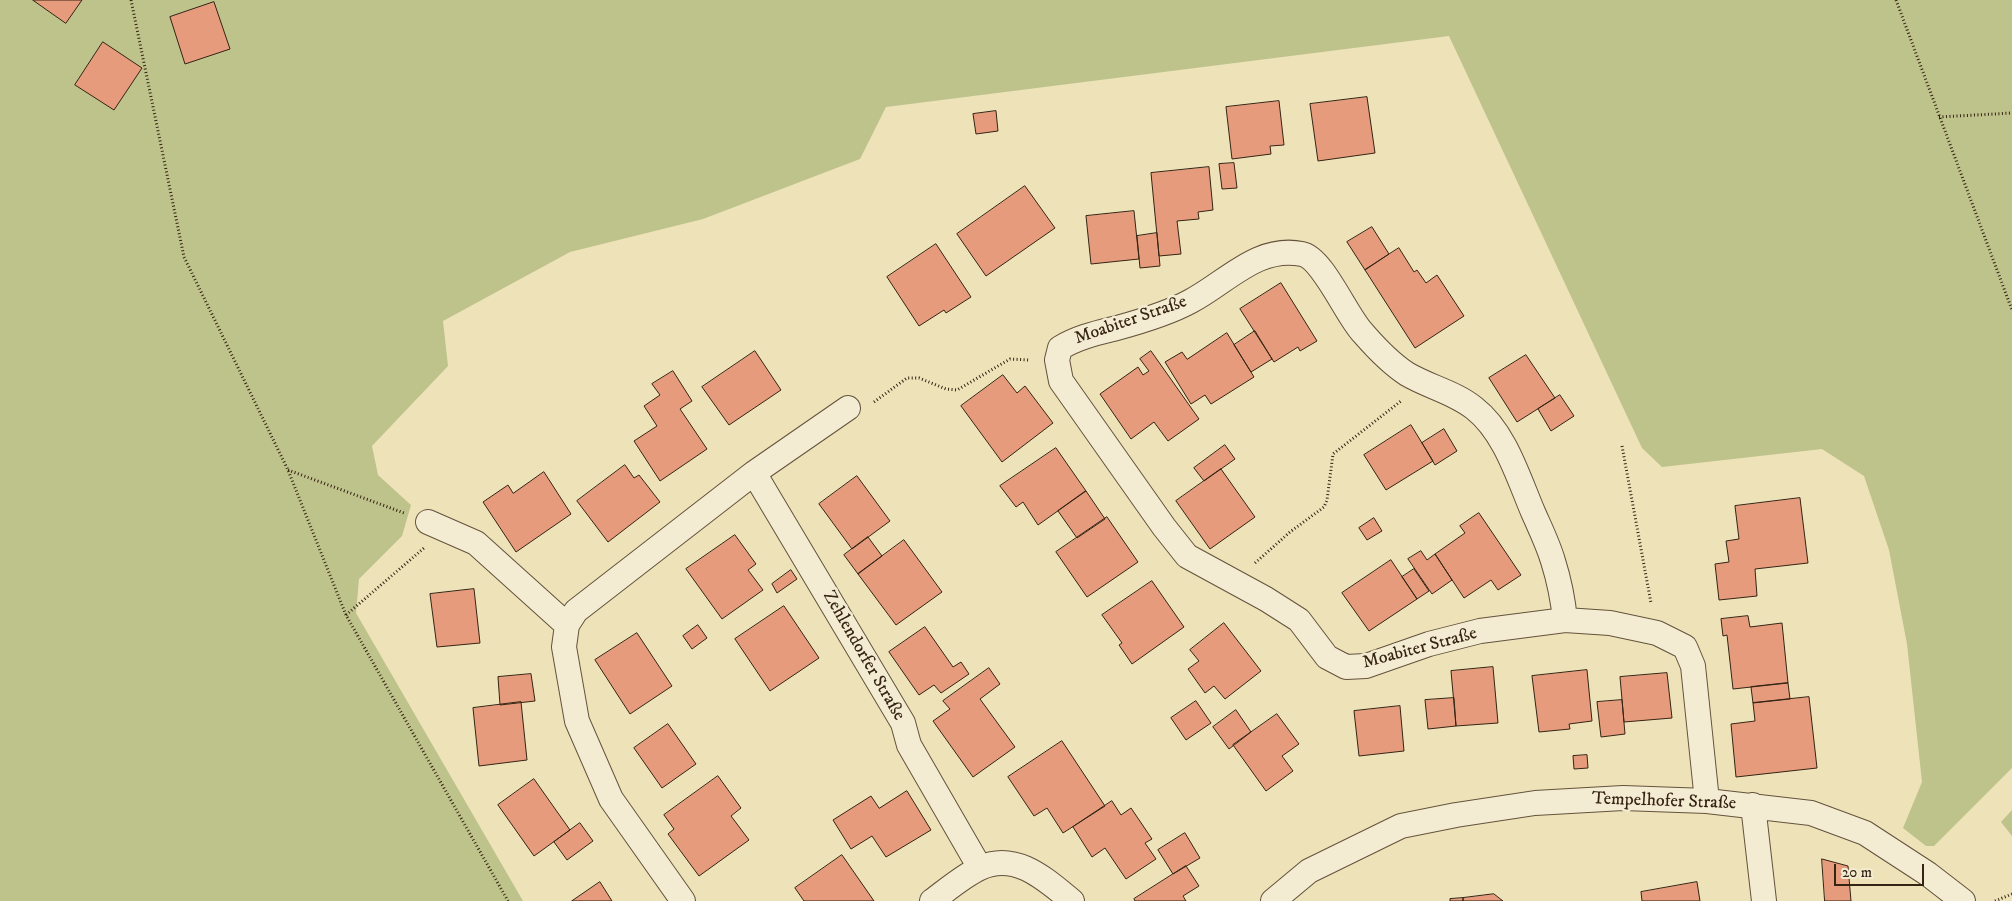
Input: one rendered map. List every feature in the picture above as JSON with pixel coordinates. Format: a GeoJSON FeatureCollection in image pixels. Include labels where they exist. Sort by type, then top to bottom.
{"type":"FeatureCollection","features":[{"type":"Feature","properties":{"kind":"street","name":"Moabiter Straße"},"geometry":{"type":"LineString","coordinates":[[1565,620],[1562,593],[1553,559],[1513,464],[1496,432],[1476,409],[1454,394],[1408,374],[1381,353],[1354,324],[1338,295],[1318,266],[1304,254],[1280,251],[1255,259],[1190,302],[1132,324],[1073,340],[1060,348],[1057,360],[1061,381],[1164,527],[1187,556],[1234,581],[1298,620],[1327,657],[1346,667],[1366,666],[1429,644],[1480,632],[1565,620],[1610,623],[1657,633],[1685,647],[1693,666],[1706,801]]}},
{"type":"Feature","properties":{"kind":"street"},"geometry":{"type":"LineString","coordinates":[[683,901],[612,799],[577,721],[564,647],[567,625],[576,611],[754,473],[848,408]]}},
{"type":"Feature","properties":{"kind":"street","name":"Zehlendorfer Straße"},"geometry":{"type":"LineString","coordinates":[[754,473],[903,723],[909,745],[980,868]]}},
{"type":"Feature","properties":{"kind":"street"},"geometry":{"type":"LineString","coordinates":[[437,525],[476,543],[567,625]]}},
{"type":"Feature","properties":{"kind":"street","name":"Tempelhofer Straße"},"geometry":{"type":"LineString","coordinates":[[1272,901],[1309,871],[1401,826],[1456,815],[1535,803],[1623,798],[1706,801],[1811,813],[1865,833],[1928,874],[1963,901]]}},
{"type":"Feature","properties":{"kind":"street"},"geometry":{"type":"LineString","coordinates":[[1753,805],[1764,901]]}},
{"type":"Feature","properties":{"kind":"street"},"geometry":{"type":"LineString","coordinates":[[932,901],[980,868],[999,862],[1019,864],[1039,875],[1072,901]]}},
{"type":"Feature","properties":{"kind":"path"},"geometry":{"type":"LineString","coordinates":[[131,0],[184,258],[288,470],[346,615],[508,901]]}},
{"type":"Feature","properties":{"kind":"path"},"geometry":{"type":"LineString","coordinates":[[1896,0],[1938,117],[2012,310]]}},
{"type":"Feature","properties":{"kind":"path"},"geometry":{"type":"LineString","coordinates":[[1938,117],[2012,113]]}},
{"type":"Feature","properties":{"kind":"path"},"geometry":{"type":"LineString","coordinates":[[848,408],[866,408],[907,378],[919,378],[946,389],[957,390],[1010,359],[1057,360]]}},
{"type":"Feature","properties":{"kind":"path"},"geometry":{"type":"LineString","coordinates":[[1234,581],[1290,532],[1324,506],[1327,500],[1333,454],[1426,382]]}},
{"type":"Feature","properties":{"kind":"path"},"geometry":{"type":"LineString","coordinates":[[1622,446],[1657,633]]}},
{"type":"Feature","properties":{"kind":"path"},"geometry":{"type":"LineString","coordinates":[[288,470],[437,525],[346,615]]}},
{"type":"Feature","properties":{"kind":"path"},"geometry":{"type":"LineString","coordinates":[[1995,901],[2012,894]]}},
{"type":"Feature","properties":{"kind":"green space"},"geometry":{"type":"Polygon","coordinates":[[[0,0],[2012,0],[2012,768],[1934,846],[1926,846],[1903,828],[1922,782],[1907,644],[1889,550],[1864,476],[1822,449],[1662,467],[1642,448],[1449,36],[886,107],[860,159],[703,219],[570,252],[443,321],[448,366],[372,446],[378,475],[411,505],[402,536],[359,579],[356,613],[523,901],[0,901],[0,0]]]}},
{"type":"Feature","properties":{"kind":"green space"},"geometry":{"type":"Polygon","coordinates":[[[2012,810],[2012,836],[2001,822],[2012,810]]]}},
{"type":"Feature","properties":{"kind":"building"},"geometry":{"type":"Polygon","coordinates":[[[33,0],[82,0],[66,23],[33,0]]]}},
{"type":"Feature","properties":{"kind":"building"},"geometry":{"type":"Polygon","coordinates":[[[214,2],[230,49],[185,64],[170,17],[214,2]]]}},
{"type":"Feature","properties":{"kind":"building"},"geometry":{"type":"Polygon","coordinates":[[[103,42],[142,68],[114,110],[75,85],[103,42]]]}},
{"type":"Feature","properties":{"kind":"building"},"geometry":{"type":"Polygon","coordinates":[[[1367,97],[1375,153],[1318,161],[1310,104],[1367,97]]]}},
{"type":"Feature","properties":{"kind":"building"},"geometry":{"type":"Polygon","coordinates":[[[1279,101],[1284,145],[1270,146],[1271,154],[1232,159],[1226,107],[1279,101]]]}},
{"type":"Feature","properties":{"kind":"building"},"geometry":{"type":"Polygon","coordinates":[[[996,111],[998,131],[976,134],[973,114],[996,111]]]}},
{"type":"Feature","properties":{"kind":"building"},"geometry":{"type":"Polygon","coordinates":[[[1234,163],[1237,188],[1222,189],[1219,164],[1234,163]]]}},
{"type":"Feature","properties":{"kind":"building"},"geometry":{"type":"Polygon","coordinates":[[[1209,167],[1213,210],[1198,212],[1199,219],[1177,221],[1181,254],[1159,256],[1151,173],[1209,167]]]}},
{"type":"Feature","properties":{"kind":"building"},"geometry":{"type":"Polygon","coordinates":[[[1025,186],[1055,228],[986,276],[957,234],[1025,186]]]}},
{"type":"Feature","properties":{"kind":"building"},"geometry":{"type":"Polygon","coordinates":[[[1134,211],[1139,259],[1091,264],[1086,216],[1134,211]]]}},
{"type":"Feature","properties":{"kind":"building"},"geometry":{"type":"Polygon","coordinates":[[[1372,227],[1389,254],[1365,270],[1347,242],[1372,227]]]}},
{"type":"Feature","properties":{"kind":"building"},"geometry":{"type":"Polygon","coordinates":[[[1157,233],[1160,266],[1140,268],[1137,236],[1157,233]]]}},
{"type":"Feature","properties":{"kind":"building"},"geometry":{"type":"Polygon","coordinates":[[[936,244],[971,297],[946,313],[944,310],[919,326],[887,277],[936,244]]]}},
{"type":"Feature","properties":{"kind":"building"},"geometry":{"type":"Polygon","coordinates":[[[1399,248],[1414,272],[1417,270],[1426,283],[1437,275],[1464,316],[1415,348],[1365,270],[1399,248]]]}},
{"type":"Feature","properties":{"kind":"building"},"geometry":{"type":"Polygon","coordinates":[[[1281,283],[1317,341],[1300,351],[1298,347],[1274,362],[1240,309],[1281,283]]]}},
{"type":"Feature","properties":{"kind":"building"},"geometry":{"type":"Polygon","coordinates":[[[1255,331],[1272,359],[1251,372],[1234,345],[1255,331]]]}},
{"type":"Feature","properties":{"kind":"building"},"geometry":{"type":"Polygon","coordinates":[[[1227,333],[1254,377],[1211,404],[1205,395],[1191,404],[1165,362],[1182,352],[1187,359],[1227,333]]]}},
{"type":"Feature","properties":{"kind":"building"},"geometry":{"type":"Polygon","coordinates":[[[755,351],[781,390],[729,425],[702,387],[755,351]]]}},
{"type":"Feature","properties":{"kind":"building"},"geometry":{"type":"Polygon","coordinates":[[[1151,351],[1199,419],[1168,441],[1154,422],[1131,439],[1100,394],[1138,367],[1143,375],[1149,371],[1140,359],[1151,351]]]}},
{"type":"Feature","properties":{"kind":"building"},"geometry":{"type":"Polygon","coordinates":[[[1526,355],[1555,398],[1517,422],[1489,378],[1526,355]]]}},
{"type":"Feature","properties":{"kind":"building"},"geometry":{"type":"Polygon","coordinates":[[[673,371],[692,401],[680,409],[707,449],[660,481],[634,441],[657,426],[644,406],[660,395],[652,384],[673,371]]]}},
{"type":"Feature","properties":{"kind":"building"},"geometry":{"type":"Polygon","coordinates":[[[1003,375],[1017,393],[1025,386],[1053,423],[1002,462],[961,406],[1003,375]]]}},
{"type":"Feature","properties":{"kind":"building"},"geometry":{"type":"Polygon","coordinates":[[[1560,395],[1574,416],[1551,431],[1538,409],[1560,395]]]}},
{"type":"Feature","properties":{"kind":"building"},"geometry":{"type":"Polygon","coordinates":[[[1411,425],[1433,461],[1386,490],[1364,455],[1411,425]]]}},
{"type":"Feature","properties":{"kind":"building"},"geometry":{"type":"Polygon","coordinates":[[[1444,429],[1457,451],[1435,465],[1422,443],[1444,429]]]}},
{"type":"Feature","properties":{"kind":"building"},"geometry":{"type":"Polygon","coordinates":[[[1225,445],[1235,459],[1204,481],[1194,468],[1225,445]]]}},
{"type":"Feature","properties":{"kind":"building"},"geometry":{"type":"Polygon","coordinates":[[[1056,448],[1086,491],[1038,525],[1023,502],[1016,507],[1000,486],[1056,448]]]}},
{"type":"Feature","properties":{"kind":"building"},"geometry":{"type":"Polygon","coordinates":[[[625,465],[634,478],[639,475],[660,502],[608,542],[577,501],[625,465]]]}},
{"type":"Feature","properties":{"kind":"building"},"geometry":{"type":"Polygon","coordinates":[[[1221,469],[1255,517],[1210,549],[1176,501],[1221,469]]]}},
{"type":"Feature","properties":{"kind":"building"},"geometry":{"type":"Polygon","coordinates":[[[544,472],[571,514],[516,552],[483,502],[508,485],[513,493],[544,472]]]}},
{"type":"Feature","properties":{"kind":"building"},"geometry":{"type":"Polygon","coordinates":[[[857,476],[890,521],[852,549],[819,504],[857,476]]]}},
{"type":"Feature","properties":{"kind":"building"},"geometry":{"type":"Polygon","coordinates":[[[1086,491],[1105,519],[1077,538],[1058,511],[1086,491]]]}},
{"type":"Feature","properties":{"kind":"building"},"geometry":{"type":"Polygon","coordinates":[[[1800,498],[1808,563],[1755,569],[1757,596],[1719,600],[1715,564],[1729,562],[1726,541],[1739,539],[1735,506],[1800,498]]]}},
{"type":"Feature","properties":{"kind":"building"},"geometry":{"type":"Polygon","coordinates":[[[1479,513],[1521,575],[1498,590],[1491,580],[1464,598],[1435,554],[1465,533],[1460,526],[1479,513]]]}},
{"type":"Feature","properties":{"kind":"building"},"geometry":{"type":"Polygon","coordinates":[[[1107,517],[1138,562],[1087,597],[1056,552],[1107,517]]]}},
{"type":"Feature","properties":{"kind":"building"},"geometry":{"type":"Polygon","coordinates":[[[1374,518],[1382,531],[1367,540],[1359,528],[1374,518]]]}},
{"type":"Feature","properties":{"kind":"building"},"geometry":{"type":"Polygon","coordinates":[[[735,535],[756,564],[748,570],[763,590],[722,619],[686,569],[735,535]]]}},
{"type":"Feature","properties":{"kind":"building"},"geometry":{"type":"Polygon","coordinates":[[[868,537],[882,556],[858,574],[844,555],[868,537]]]}},
{"type":"Feature","properties":{"kind":"building"},"geometry":{"type":"Polygon","coordinates":[[[904,540],[942,592],[896,625],[858,574],[904,540]]]}},
{"type":"Feature","properties":{"kind":"building"},"geometry":{"type":"Polygon","coordinates":[[[1421,551],[1427,560],[1435,554],[1452,580],[1432,594],[1408,559],[1421,551]]]}},
{"type":"Feature","properties":{"kind":"building"},"geometry":{"type":"Polygon","coordinates":[[[1391,560],[1417,599],[1369,631],[1342,593],[1391,560]]]}},
{"type":"Feature","properties":{"kind":"building"},"geometry":{"type":"Polygon","coordinates":[[[1414,569],[1429,591],[1417,599],[1402,577],[1414,569]]]}},
{"type":"Feature","properties":{"kind":"building"},"geometry":{"type":"Polygon","coordinates":[[[791,570],[797,579],[777,593],[772,584],[791,570]]]}},
{"type":"Feature","properties":{"kind":"building"},"geometry":{"type":"Polygon","coordinates":[[[1152,581],[1184,627],[1132,664],[1119,645],[1122,643],[1102,615],[1152,581]]]}},
{"type":"Feature","properties":{"kind":"building"},"geometry":{"type":"Polygon","coordinates":[[[474,589],[480,643],[437,647],[430,594],[474,589]]]}},
{"type":"Feature","properties":{"kind":"building"},"geometry":{"type":"Polygon","coordinates":[[[784,606],[819,658],[770,691],[735,639],[784,606]]]}},
{"type":"Feature","properties":{"kind":"building"},"geometry":{"type":"Polygon","coordinates":[[[1748,616],[1750,627],[1782,623],[1788,683],[1733,689],[1727,635],[1723,636],[1721,619],[1748,616]]]}},
{"type":"Feature","properties":{"kind":"building"},"geometry":{"type":"Polygon","coordinates":[[[1224,623],[1261,671],[1225,699],[1214,686],[1205,693],[1188,669],[1199,661],[1190,650],[1224,623]]]}},
{"type":"Feature","properties":{"kind":"building"},"geometry":{"type":"Polygon","coordinates":[[[698,625],[707,638],[692,649],[683,636],[698,625]]]}},
{"type":"Feature","properties":{"kind":"building"},"geometry":{"type":"Polygon","coordinates":[[[925,627],[953,667],[961,662],[969,674],[941,693],[934,685],[919,695],[889,652],[925,627]]]}},
{"type":"Feature","properties":{"kind":"building"},"geometry":{"type":"Polygon","coordinates":[[[637,633],[672,686],[630,714],[595,660],[637,633]]]}},
{"type":"Feature","properties":{"kind":"building"},"geometry":{"type":"Polygon","coordinates":[[[1493,667],[1498,723],[1456,726],[1451,671],[1493,667]]]}},
{"type":"Feature","properties":{"kind":"building"},"geometry":{"type":"Polygon","coordinates":[[[989,668],[1000,684],[980,699],[1015,747],[973,777],[933,721],[950,709],[943,701],[989,668]]]}},
{"type":"Feature","properties":{"kind":"building"},"geometry":{"type":"Polygon","coordinates":[[[1587,670],[1592,721],[1569,724],[1570,729],[1539,732],[1532,676],[1587,670]]]}},
{"type":"Feature","properties":{"kind":"building"},"geometry":{"type":"Polygon","coordinates":[[[1667,673],[1672,718],[1624,722],[1620,677],[1667,673]]]}},
{"type":"Feature","properties":{"kind":"building"},"geometry":{"type":"Polygon","coordinates":[[[531,674],[535,701],[500,705],[498,677],[531,674]]]}},
{"type":"Feature","properties":{"kind":"building"},"geometry":{"type":"Polygon","coordinates":[[[1788,683],[1790,699],[1753,703],[1751,687],[1788,683]]]}},
{"type":"Feature","properties":{"kind":"building"},"geometry":{"type":"Polygon","coordinates":[[[1809,697],[1817,768],[1736,777],[1731,724],[1755,721],[1753,703],[1809,697]]]}},
{"type":"Feature","properties":{"kind":"building"},"geometry":{"type":"Polygon","coordinates":[[[1454,698],[1456,726],[1428,729],[1425,700],[1454,698]]]}},
{"type":"Feature","properties":{"kind":"building"},"geometry":{"type":"Polygon","coordinates":[[[1622,700],[1625,734],[1601,737],[1597,702],[1622,700]]]}},
{"type":"Feature","properties":{"kind":"building"},"geometry":{"type":"Polygon","coordinates":[[[1196,701],[1211,723],[1186,740],[1171,718],[1196,701]]]}},
{"type":"Feature","properties":{"kind":"building"},"geometry":{"type":"Polygon","coordinates":[[[521,702],[527,760],[479,766],[473,708],[521,702]]]}},
{"type":"Feature","properties":{"kind":"building"},"geometry":{"type":"Polygon","coordinates":[[[1400,706],[1404,751],[1359,756],[1354,711],[1400,706]]]}},
{"type":"Feature","properties":{"kind":"building"},"geometry":{"type":"Polygon","coordinates":[[[1236,710],[1251,732],[1229,749],[1213,727],[1236,710]]]}},
{"type":"Feature","properties":{"kind":"building"},"geometry":{"type":"Polygon","coordinates":[[[1277,714],[1299,744],[1282,756],[1293,771],[1266,791],[1233,745],[1277,714]]]}},
{"type":"Feature","properties":{"kind":"building"},"geometry":{"type":"Polygon","coordinates":[[[668,724],[696,764],[662,788],[634,748],[668,724]]]}},
{"type":"Feature","properties":{"kind":"building"},"geometry":{"type":"Polygon","coordinates":[[[1062,741],[1105,806],[1063,833],[1047,808],[1034,816],[1008,777],[1062,741]]]}},
{"type":"Feature","properties":{"kind":"building"},"geometry":{"type":"Polygon","coordinates":[[[1587,755],[1588,768],[1574,769],[1573,756],[1587,755]]]}},
{"type":"Feature","properties":{"kind":"building"},"geometry":{"type":"Polygon","coordinates":[[[718,776],[741,808],[731,816],[749,840],[699,876],[668,834],[674,829],[664,815],[718,776]]]}},
{"type":"Feature","properties":{"kind":"building"},"geometry":{"type":"Polygon","coordinates":[[[534,779],[570,830],[534,856],[498,805],[534,779]]]}},
{"type":"Feature","properties":{"kind":"building"},"geometry":{"type":"Polygon","coordinates":[[[907,791],[931,830],[886,857],[872,836],[851,849],[833,820],[871,796],[879,808],[907,791]]]}},
{"type":"Feature","properties":{"kind":"building"},"geometry":{"type":"Polygon","coordinates":[[[1112,801],[1121,815],[1131,808],[1152,839],[1145,843],[1156,859],[1126,879],[1105,848],[1092,857],[1073,827],[1112,801]]]}},
{"type":"Feature","properties":{"kind":"building"},"geometry":{"type":"Polygon","coordinates":[[[580,823],[593,841],[567,860],[554,842],[580,823]]]}},
{"type":"Feature","properties":{"kind":"building"},"geometry":{"type":"Polygon","coordinates":[[[1185,833],[1200,858],[1173,874],[1158,850],[1185,833]]]}},
{"type":"Feature","properties":{"kind":"building"},"geometry":{"type":"Polygon","coordinates":[[[842,855],[874,901],[804,901],[795,888],[842,855]]]}},
{"type":"Feature","properties":{"kind":"building"},"geometry":{"type":"Polygon","coordinates":[[[1822,859],[1848,866],[1851,901],[1825,901],[1822,859]]]}},
{"type":"Feature","properties":{"kind":"building"},"geometry":{"type":"Polygon","coordinates":[[[1186,866],[1199,886],[1183,896],[1186,901],[1135,901],[1134,899],[1186,866]]]}},
{"type":"Feature","properties":{"kind":"building"},"geometry":{"type":"Polygon","coordinates":[[[600,882],[612,901],[572,901],[600,882]]]}},
{"type":"Feature","properties":{"kind":"building"},"geometry":{"type":"Polygon","coordinates":[[[1697,882],[1700,901],[1642,901],[1641,892],[1697,882]]]}},
{"type":"Feature","properties":{"kind":"building"},"geometry":{"type":"Polygon","coordinates":[[[1494,894],[1503,901],[1463,901],[1463,898],[1494,894]]]}},
{"type":"Feature","properties":{"kind":"building"},"geometry":{"type":"Polygon","coordinates":[[[1463,898],[1463,901],[1450,901],[1450,899],[1463,898]]]}}]}
